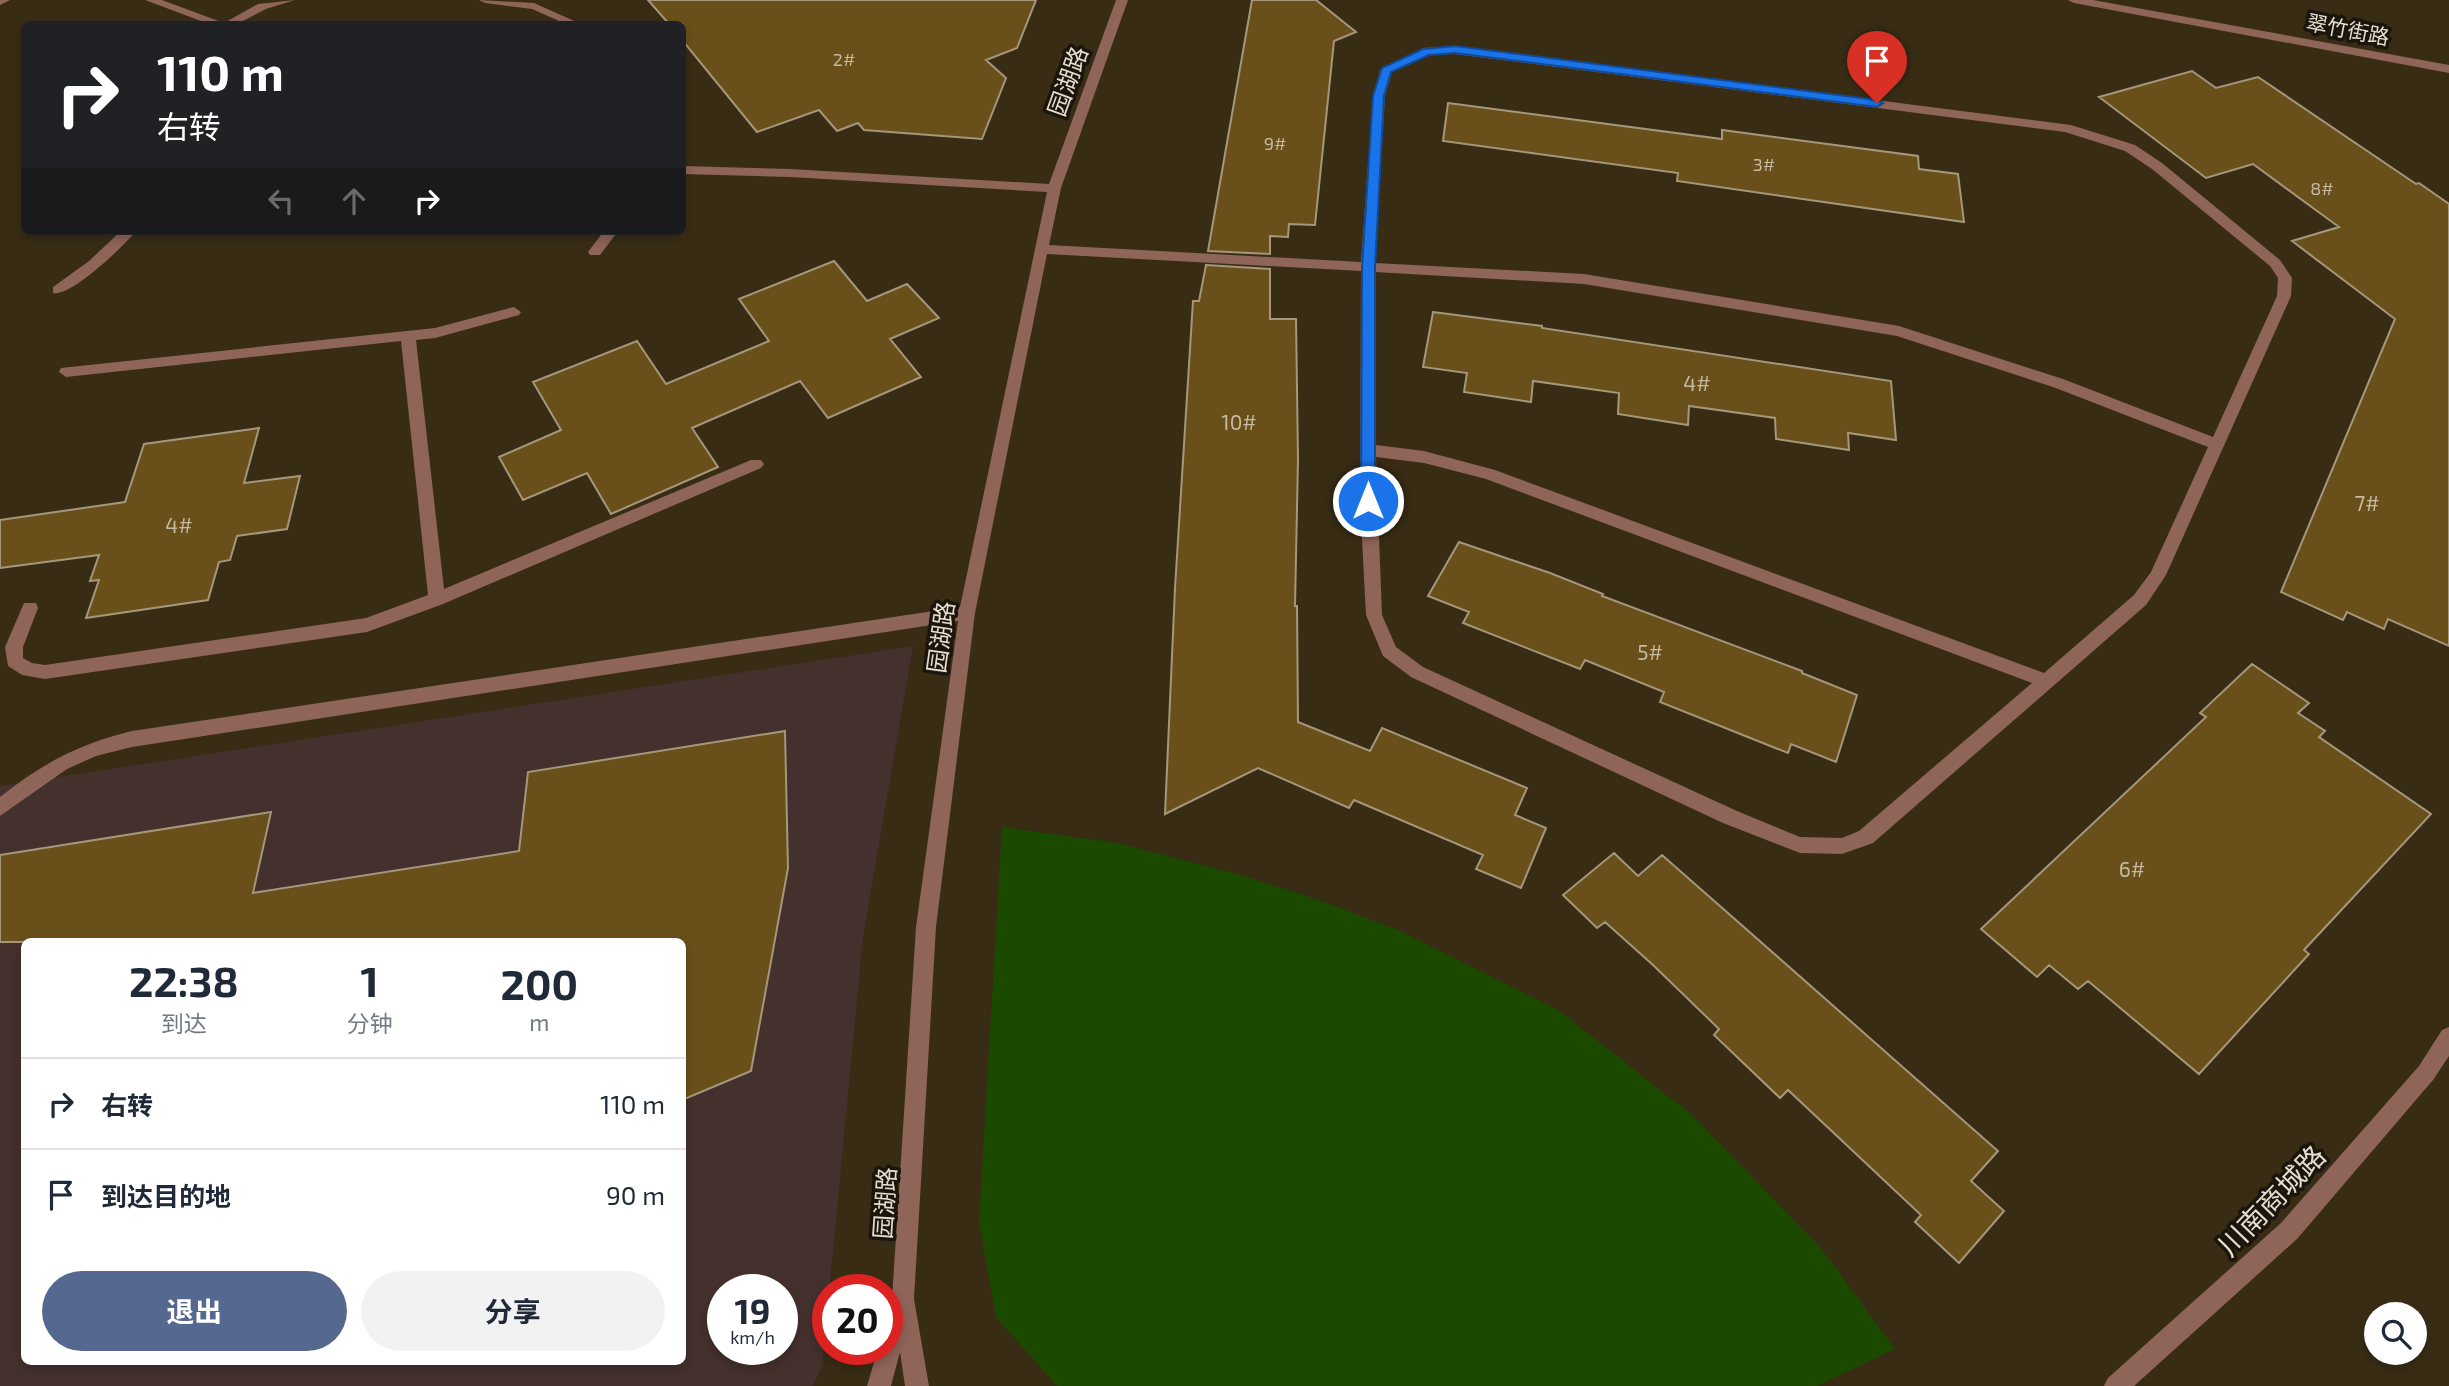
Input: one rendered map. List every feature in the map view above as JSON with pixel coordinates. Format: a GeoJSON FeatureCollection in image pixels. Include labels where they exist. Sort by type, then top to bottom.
{"type":"FeatureCollection","features":[{"type":"Feature","properties":{"kind":"street"},"geometry":{"type":"LineString","coordinates":[[151,0],[210,21]]}},
{"type":"Feature","properties":{"kind":"street"},"geometry":{"type":"LineString","coordinates":[[234,21],[262,6],[289,0]]}},
{"type":"Feature","properties":{"kind":"street"},"geometry":{"type":"LineString","coordinates":[[485,0],[534,6],[568,21]]}},
{"type":"Feature","properties":{"kind":"street","name":"园湖路"},"geometry":{"type":"LineString","coordinates":[[903,1299],[926,927],[967,612],[1054,188],[1122,0]]}},
{"type":"Feature","properties":{"kind":"street","name":"翠竹街路"},"geometry":{"type":"LineString","coordinates":[[2074,0],[2449,69]]}},
{"type":"Feature","properties":{"kind":"street"},"geometry":{"type":"LineString","coordinates":[[1455,50],[1497,53],[2067,128],[2130,148],[2157,166],[2275,263],[2285,278],[2284,296],[2158,575],[2140,600],[1866,837],[1842,846],[1800,845],[1730,817],[1417,672],[1389,651],[1374,615],[1368,450],[1368,268],[1379,96],[1386,70],[1427,51],[1455,50]]}},
{"type":"Feature","properties":{"kind":"street"},"geometry":{"type":"LineString","coordinates":[[686,170],[790,173],[1054,188]]}},
{"type":"Feature","properties":{"kind":"street"},"geometry":{"type":"LineString","coordinates":[[58,290],[94,264],[126,235]]}},
{"type":"Feature","properties":{"kind":"street"},"geometry":{"type":"LineString","coordinates":[[595,252],[608,235]]}},
{"type":"Feature","properties":{"kind":"street"},"geometry":{"type":"LineString","coordinates":[[1042,248],[1584,279],[1899,331],[2059,383],[2217,444]]}},
{"type":"Feature","properties":{"kind":"street"},"geometry":{"type":"LineString","coordinates":[[66,372],[435,333],[514,312]]}},
{"type":"Feature","properties":{"kind":"street"},"geometry":{"type":"LineString","coordinates":[[408,336],[437,599]]}},
{"type":"Feature","properties":{"kind":"street"},"geometry":{"type":"LineString","coordinates":[[1368,450],[1424,457],[1489,474],[2046,681]]}},
{"type":"Feature","properties":{"kind":"street"},"geometry":{"type":"LineString","coordinates":[[30,608],[15,647],[15,661],[28,670],[45,671],[367,625],[437,599],[756,464]]}},
{"type":"Feature","properties":{"kind":"street"},"geometry":{"type":"LineString","coordinates":[[0,808],[44,772],[64,760],[106,744],[967,612]]}},
{"type":"Feature","properties":{"kind":"street","name":"川南商城路"},"geometry":{"type":"LineString","coordinates":[[2116,1386],[2289,1231],[2426,1073],[2449,1037]]}},
{"type":"Feature","properties":{"kind":"street"},"geometry":{"type":"LineString","coordinates":[[903,1299],[917,1386]]}},
{"type":"Feature","properties":{"kind":"street"},"geometry":{"type":"LineString","coordinates":[[879,1386],[885,1365]]}},
{"type":"Feature","properties":{"kind":"shaded area"},"geometry":{"type":"Polygon","coordinates":[[[913,646],[863,937],[831,1274],[812,1274],[812,1365],[822,1365],[813,1386],[0,1386],[0,786],[913,646]]]}},
{"type":"Feature","properties":{"kind":"green space"},"geometry":{"type":"Polygon","coordinates":[[[1002,827],[1117,843],[1230,872],[1305,895],[1396,929],[1558,1010],[1691,1114],[1821,1248],[1895,1349],[1817,1386],[1057,1386],[996,1317],[979,1222],[1002,827]]]}},
{"type":"Feature","properties":{"kind":"building"},"geometry":{"type":"Polygon","coordinates":[[[648,0],[1036,0],[1017,48],[986,60],[1006,78],[982,139],[864,130],[858,123],[837,131],[819,110],[757,132],[686,45],[686,21],[666,21],[648,0]]]}},
{"type":"Feature","properties":{"kind":"building"},"geometry":{"type":"Polygon","coordinates":[[[1252,0],[1316,0],[1356,32],[1334,41],[1315,225],[1289,224],[1288,237],[1270,236],[1270,254],[1208,251],[1252,0]]]}},
{"type":"Feature","properties":{"kind":"building"},"geometry":{"type":"Polygon","coordinates":[[[2192,71],[2216,88],[2258,77],[2449,204],[2449,646],[2388,619],[2384,629],[2347,612],[2343,620],[2281,592],[2395,319],[2292,241],[2339,227],[2253,164],[2206,178],[2099,97],[2192,71]]]}},
{"type":"Feature","properties":{"kind":"building"},"geometry":{"type":"Polygon","coordinates":[[[1448,103],[1722,139],[1722,130],[1918,156],[1919,169],[1958,174],[1964,222],[1677,181],[1678,173],[1443,141],[1448,103]]]}},
{"type":"Feature","properties":{"kind":"building"},"geometry":{"type":"Polygon","coordinates":[[[834,261],[867,301],[907,284],[939,318],[890,339],[921,377],[828,418],[800,381],[692,428],[718,467],[611,514],[587,473],[523,500],[499,457],[561,430],[533,382],[637,341],[666,384],[769,341],[739,299],[834,261]]]}},
{"type":"Feature","properties":{"kind":"building"},"geometry":{"type":"Polygon","coordinates":[[[1206,265],[1270,269],[1270,319],[1296,319],[1298,459],[1295,606],[1298,722],[1370,751],[1382,728],[1527,788],[1515,815],[1546,828],[1521,888],[1476,869],[1483,855],[1354,800],[1349,808],[1258,768],[1165,814],[1175,588],[1193,301],[1199,301],[1206,265]]]}},
{"type":"Feature","properties":{"kind":"building"},"geometry":{"type":"Polygon","coordinates":[[[1433,312],[1542,326],[1891,381],[1896,440],[1848,433],[1849,450],[1776,439],[1775,418],[1689,406],[1688,425],[1618,414],[1619,393],[1533,381],[1531,402],[1464,392],[1467,373],[1423,367],[1433,312]]]}},
{"type":"Feature","properties":{"kind":"building"},"geometry":{"type":"Polygon","coordinates":[[[259,428],[244,483],[300,476],[287,529],[237,536],[230,560],[219,562],[208,600],[86,618],[99,580],[90,581],[99,555],[0,568],[0,520],[125,502],[144,444],[259,428]]]}},
{"type":"Feature","properties":{"kind":"building"},"geometry":{"type":"Polygon","coordinates":[[[1459,542],[1550,573],[1603,594],[1602,596],[1802,671],[1857,695],[1836,762],[1791,744],[1788,753],[1660,702],[1664,692],[1585,660],[1580,669],[1463,623],[1469,612],[1428,596],[1459,542]]]}},
{"type":"Feature","properties":{"kind":"building"},"geometry":{"type":"Polygon","coordinates":[[[2252,664],[2309,703],[2298,713],[2325,731],[2319,737],[2431,814],[2304,950],[2309,954],[2199,1074],[2088,981],[2078,989],[2049,965],[2037,977],[1981,929],[2206,717],[2200,713],[2252,664]]]}},
{"type":"Feature","properties":{"kind":"building"},"geometry":{"type":"Polygon","coordinates":[[[785,731],[788,868],[751,1071],[686,1098],[686,938],[21,938],[21,942],[0,942],[0,855],[271,812],[253,893],[519,851],[528,772],[785,731]]]}},
{"type":"Feature","properties":{"kind":"building"},"geometry":{"type":"Polygon","coordinates":[[[1614,853],[1638,876],[1662,855],[1998,1151],[1971,1181],[2004,1211],[1959,1263],[1915,1222],[1921,1215],[1788,1090],[1780,1098],[1714,1035],[1719,1029],[1653,965],[1605,922],[1597,928],[1563,895],[1614,853]]]}},
{"type":"Feature","properties":{"kind":"route"},"geometry":{"type":"LineString","coordinates":[[1368,501],[1368,268],[1379,96],[1386,70],[1427,51],[1455,50],[1497,53],[1877,103]]}}]}
